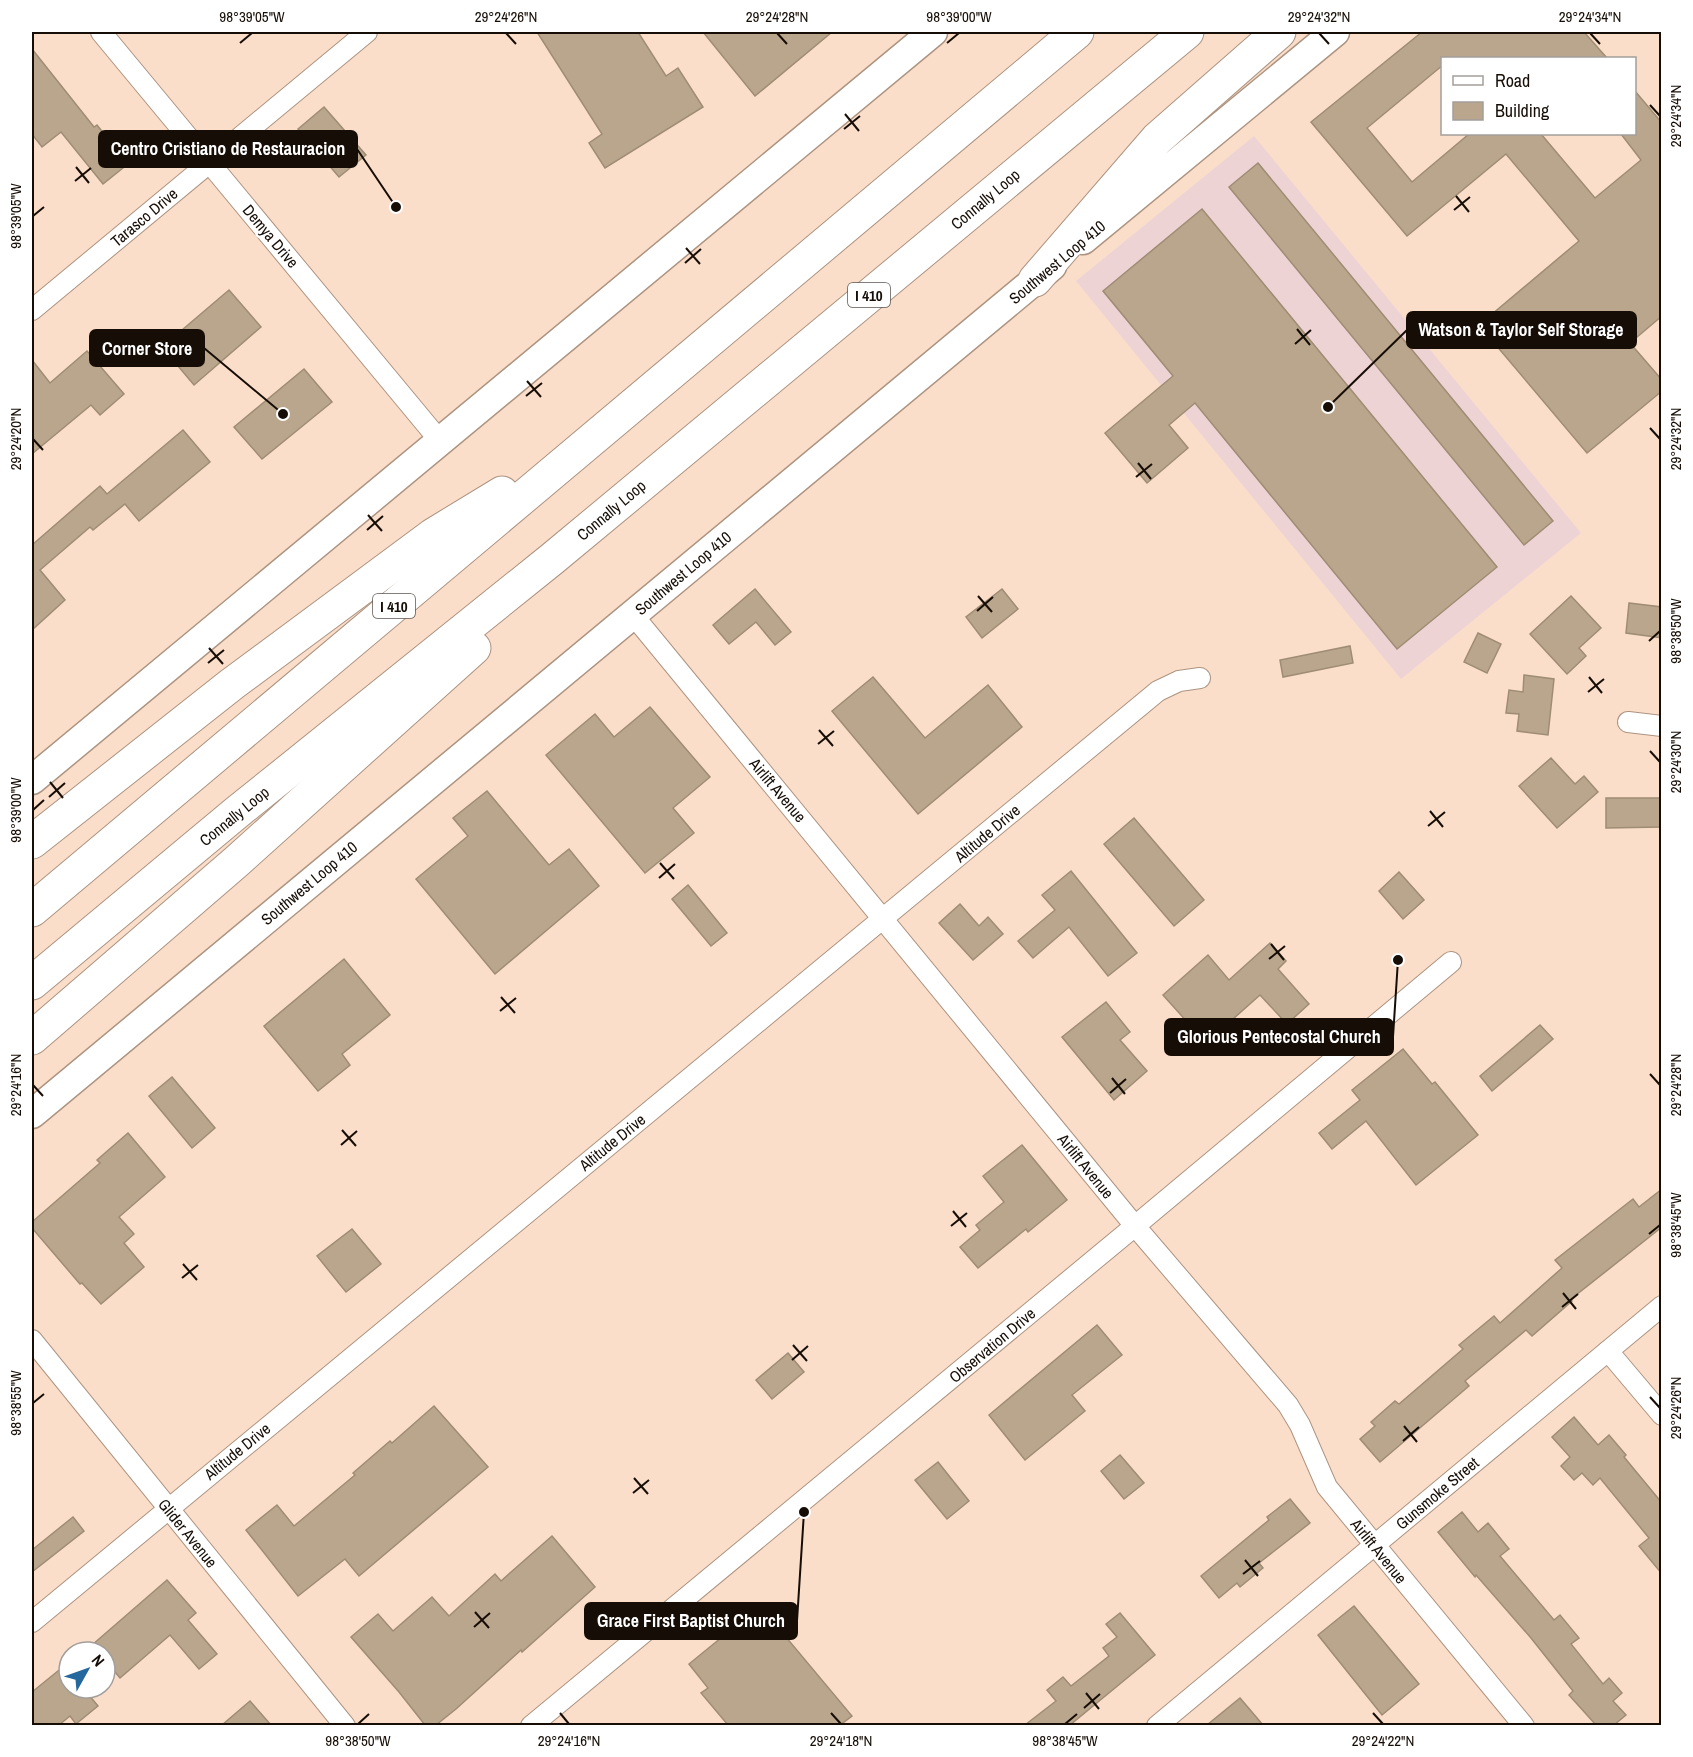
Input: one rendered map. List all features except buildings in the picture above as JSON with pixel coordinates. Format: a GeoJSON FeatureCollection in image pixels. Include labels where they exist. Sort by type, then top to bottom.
{"type":"FeatureCollection","features":[{"type":"Feature","properties":{"kind":"highway","name":"I 410"},"geometry":{"type":"LineString","coordinates":[[32,910],[1077,32]]}},
{"type":"Feature","properties":{"kind":"highway","name":"Connally Loop"},"geometry":{"type":"LineString","coordinates":[[32,983],[236,813],[552,559],[1187,32]]}},
{"type":"Feature","properties":{"kind":"highway"},"geometry":{"type":"LineString","coordinates":[[1035,280],[1157,140],[1279,32]]}},
{"type":"Feature","properties":{"kind":"highway"},"geometry":{"type":"LineString","coordinates":[[32,842],[232,684],[433,535],[588,441]]}},
{"type":"Feature","properties":{"kind":"highway"},"geometry":{"type":"LineString","coordinates":[[32,1038],[236,862],[513,614],[552,559]]}},
{"type":"Feature","properties":{"kind":"main road"},"geometry":{"type":"LineString","coordinates":[[32,780],[933,32]]}},
{"type":"Feature","properties":{"kind":"main road","name":"Southwest Loop 410"},"geometry":{"type":"LineString","coordinates":[[32,1114],[1335,32]]}},
{"type":"Feature","properties":{"kind":"street","name":"Demya Drive"},"geometry":{"type":"LineString","coordinates":[[101,32],[440,441]]}},
{"type":"Feature","properties":{"kind":"street","name":"Tarasco Drive"},"geometry":{"type":"LineString","coordinates":[[32,310],[367,32]]}},
{"type":"Feature","properties":{"kind":"street","name":"Airlift Avenue"},"geometry":{"type":"LineString","coordinates":[[633,615],[1135,1226],[1288,1405],[1300,1425],[1327,1487],[1524,1725]]}},
{"type":"Feature","properties":{"kind":"street","name":"Altitude Drive"},"geometry":{"type":"LineString","coordinates":[[32,1622],[167,1508],[1158,691],[1179,681],[1200,678]]}},
{"type":"Feature","properties":{"kind":"street"},"geometry":{"type":"LineString","coordinates":[[1628,722],[1662,726]]}},
{"type":"Feature","properties":{"kind":"street","name":"Observation Drive"},"geometry":{"type":"LineString","coordinates":[[531,1725],[1135,1226],[1450,962]]}},
{"type":"Feature","properties":{"kind":"street","name":"Gunsmoke Street"},"geometry":{"type":"LineString","coordinates":[[1157,1725],[1662,1306]]}},
{"type":"Feature","properties":{"kind":"street","name":"Glider Avenue"},"geometry":{"type":"LineString","coordinates":[[32,1340],[345,1725]]}},
{"type":"Feature","properties":{"kind":"street"},"geometry":{"type":"LineString","coordinates":[[1608,1351],[1662,1416]]}},
{"type":"Feature","properties":{"kind":"shaded area"},"geometry":{"type":"Polygon","coordinates":[[[1254,136],[1581,533],[1401,679],[1076,281],[1254,136]]]}},
{"type":"Feature","properties":{"kind":"place","name":"Centro Cristiano de Restauracion"},"geometry":{"type":"Point","coordinates":[396,207]}},
{"type":"Feature","properties":{"kind":"place","name":"Watson & Taylor Self Storage"},"geometry":{"type":"Point","coordinates":[1328,407]}},
{"type":"Feature","properties":{"kind":"place","name":"Corner Store"},"geometry":{"type":"Point","coordinates":[283,414]}},
{"type":"Feature","properties":{"kind":"place","name":"Glorious Pentecostal Church"},"geometry":{"type":"Point","coordinates":[1398,960]}},
{"type":"Feature","properties":{"kind":"place","name":"Grace First Baptist Church"},"geometry":{"type":"Point","coordinates":[804,1512]}}]}
